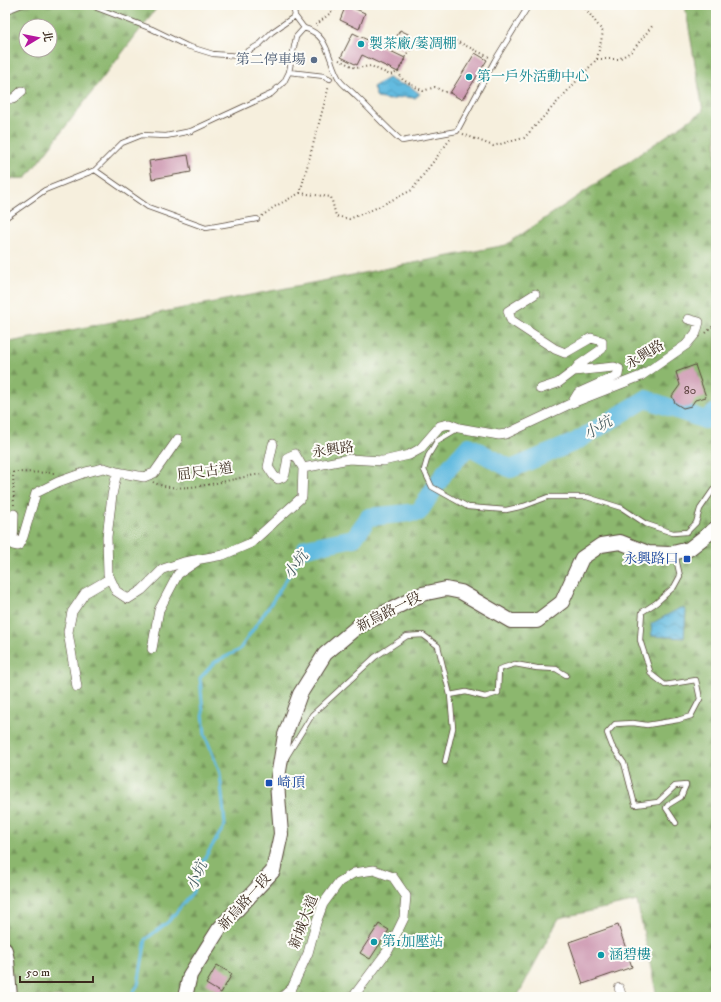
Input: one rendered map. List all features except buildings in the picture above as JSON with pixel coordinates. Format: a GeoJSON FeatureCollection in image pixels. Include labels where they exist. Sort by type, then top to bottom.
{"type":"FeatureCollection","features":[{"type":"Feature","properties":{"kind":"main road","name":"新烏路一段"},"geometry":{"type":"LineString","coordinates":[[185,997],[190,975],[219,929],[273,871],[281,834],[277,783],[285,734],[300,694],[325,654],[357,627],[422,594],[446,589],[461,592],[511,622],[537,621],[562,602],[582,558],[601,545],[620,542],[648,553],[669,554],[689,549],[716,528]]}},
{"type":"Feature","properties":{"kind":"main road"},"geometry":{"type":"LineString","coordinates":[[5,950],[10,997]]}},
{"type":"Feature","properties":{"kind":"street"},"geometry":{"type":"LineString","coordinates":[[5,99],[12,99],[22,91]]}},
{"type":"Feature","properties":{"kind":"street"},"geometry":{"type":"LineString","coordinates":[[535,294],[508,311],[511,320],[554,349],[564,353],[591,338],[602,341],[602,349],[579,365],[574,371],[558,383],[540,389]]}},
{"type":"Feature","properties":{"kind":"street","name":"永興路"},"geometry":{"type":"LineString","coordinates":[[109,579],[116,591],[128,599],[142,590],[164,569],[184,562],[223,555],[251,543],[285,514],[302,497],[304,468],[350,459],[383,461],[409,455],[420,449],[440,426],[449,424],[459,428],[499,435],[506,434],[572,403],[641,376],[686,346],[696,333],[699,322],[688,319]]}},
{"type":"Feature","properties":{"kind":"street"},"geometry":{"type":"LineString","coordinates":[[572,403],[578,393],[618,375],[619,369],[614,367],[574,371]]}},
{"type":"Feature","properties":{"kind":"street"},"geometry":{"type":"LineString","coordinates":[[14,514],[13,545],[18,546],[23,538],[36,493],[58,482],[86,472],[104,468],[144,477],[154,473],[178,439]]}},
{"type":"Feature","properties":{"kind":"street"},"geometry":{"type":"LineString","coordinates":[[273,444],[268,467],[278,479],[283,478],[286,474],[288,457],[295,454],[304,468]]}},
{"type":"Feature","properties":{"kind":"street"},"geometry":{"type":"LineString","coordinates":[[77,687],[68,632],[72,612],[85,593],[109,579],[108,537],[112,495],[117,472]]}},
{"type":"Feature","properties":{"kind":"street"},"geometry":{"type":"LineString","coordinates":[[152,649],[159,610],[178,574],[199,560]]}},
{"type":"Feature","properties":{"kind":"street","name":"新城大道"},"geometry":{"type":"LineString","coordinates":[[282,997],[292,988],[308,953],[323,904],[339,882],[354,873],[374,870],[393,877],[398,883],[406,896],[404,918],[389,949],[353,997]]}},
{"type":"Feature","properties":{"kind":"lane"},"geometry":{"type":"LineString","coordinates":[[5,13],[22,5]]}},
{"type":"Feature","properties":{"kind":"lane"},"geometry":{"type":"LineString","coordinates":[[95,5],[97,8],[152,29],[187,46],[213,54],[240,56],[260,44],[272,32],[295,16]]}},
{"type":"Feature","properties":{"kind":"lane"},"geometry":{"type":"LineString","coordinates":[[293,5],[295,16],[304,28],[310,30],[325,44],[339,80],[357,96],[386,128],[402,141],[457,131],[495,60],[529,5]]}},
{"type":"Feature","properties":{"kind":"lane"},"geometry":{"type":"LineString","coordinates":[[5,218],[45,190],[94,170],[122,143],[142,135],[166,136],[191,131],[271,94],[284,82],[289,72],[296,37],[304,28]]}},
{"type":"Feature","properties":{"kind":"lane"},"geometry":{"type":"LineString","coordinates":[[289,72],[324,76],[330,79]]}},
{"type":"Feature","properties":{"kind":"lane"},"geometry":{"type":"LineString","coordinates":[[94,170],[148,206],[206,228],[257,219]]}},
{"type":"Feature","properties":{"kind":"lane"},"geometry":{"type":"LineString","coordinates":[[459,428],[437,441],[428,456],[424,470],[432,486],[468,507],[506,510],[524,506],[548,497],[587,497],[622,508],[646,524],[672,533],[687,532],[696,523],[700,509],[716,488]]}},
{"type":"Feature","properties":{"kind":"lane"},"geometry":{"type":"LineString","coordinates":[[674,553],[680,576],[674,587],[656,603],[642,612],[640,640],[651,674],[665,685],[696,680],[700,699],[691,716],[678,720],[647,725],[633,723],[615,724],[607,733],[612,746],[624,763],[635,804],[658,802],[676,786],[686,785],[681,797],[666,808],[676,823]]}},
{"type":"Feature","properties":{"kind":"lane"},"geometry":{"type":"LineString","coordinates":[[280,763],[287,756],[312,715],[375,657],[407,636],[423,635],[438,646],[450,695],[453,728],[445,762]]}},
{"type":"Feature","properties":{"kind":"lane"},"geometry":{"type":"LineString","coordinates":[[450,695],[466,692],[485,697],[498,693],[499,668],[515,664],[556,670],[566,675]]}},
{"type":"Feature","properties":{"kind":"path"},"geometry":{"type":"LineString","coordinates":[[310,30],[340,5]]}},
{"type":"Feature","properties":{"kind":"path"},"geometry":{"type":"LineString","coordinates":[[257,219],[274,207],[300,194],[331,197],[336,216],[349,219],[374,209],[412,190],[457,131],[494,146],[524,138],[597,60],[603,32],[583,5]]}},
{"type":"Feature","properties":{"kind":"path"},"geometry":{"type":"LineString","coordinates":[[597,60],[619,59],[632,51],[653,25]]}},
{"type":"Feature","properties":{"kind":"path"},"geometry":{"type":"LineString","coordinates":[[329,55],[356,68],[371,66],[390,75],[398,72],[408,52],[423,45],[452,39],[495,60]]}},
{"type":"Feature","properties":{"kind":"path"},"geometry":{"type":"LineString","coordinates":[[398,72],[403,80],[412,83],[423,91],[435,87],[444,92],[450,93]]}},
{"type":"Feature","properties":{"kind":"path"},"geometry":{"type":"LineString","coordinates":[[300,194],[330,79]]}},
{"type":"Feature","properties":{"kind":"path"},"geometry":{"type":"LineString","coordinates":[[13,472],[14,514]]}},
{"type":"Feature","properties":{"kind":"path"},"geometry":{"type":"LineString","coordinates":[[5,474],[13,472],[57,472]]}},
{"type":"Feature","properties":{"kind":"path","name":"屈尺古道"},"geometry":{"type":"LineString","coordinates":[[144,477],[158,485],[181,488],[272,473]]}},
{"type":"Feature","properties":{"kind":"green space"},"geometry":{"type":"Polygon","coordinates":[[[5,5],[159,5],[26,178],[5,179],[5,5]]]}},
{"type":"Feature","properties":{"kind":"green space"},"geometry":{"type":"Polygon","coordinates":[[[685,5],[716,5],[716,997],[657,997],[637,901],[559,918],[517,997],[5,997],[5,343],[506,245],[703,111],[685,5]]]}},
{"type":"Feature","properties":{"kind":"water"},"geometry":{"type":"Polygon","coordinates":[[[388,78],[397,83],[410,86],[420,94],[415,98],[403,97],[390,100],[377,98],[373,87],[388,78]]]}},
{"type":"Feature","properties":{"kind":"water"},"geometry":{"type":"Polygon","coordinates":[[[680,608],[684,608],[686,612],[684,638],[652,636],[651,624],[680,608]]]}},
{"type":"Feature","properties":{"kind":"waterway","name":"小坑"},"geometry":{"type":"LineString","coordinates":[[306,548],[354,538],[369,517],[419,512],[445,472],[469,446],[511,469],[575,442],[646,399],[705,420],[716,412]]}},
{"type":"Feature","properties":{"kind":"waterway","name":"小坑"},"geometry":{"type":"LineString","coordinates":[[130,997],[138,985],[146,939],[168,922],[193,892],[198,869],[225,825],[220,773],[205,735],[200,678],[215,662],[239,650],[272,602],[306,548]]}},
{"type":"Feature","properties":{"kind":"place","name":"製茶廠/萎凋棚"},"geometry":{"type":"Point","coordinates":[361,44]}},
{"type":"Feature","properties":{"kind":"place","name":"第二停車場"},"geometry":{"type":"Point","coordinates":[314,60]}},
{"type":"Feature","properties":{"kind":"place","name":"第一戶外活動中心"},"geometry":{"type":"Point","coordinates":[469,77]}},
{"type":"Feature","properties":{"kind":"place","name":"永興路口"},"geometry":{"type":"Point","coordinates":[687,559]}},
{"type":"Feature","properties":{"kind":"place","name":"崎頂"},"geometry":{"type":"Point","coordinates":[269,783]}},
{"type":"Feature","properties":{"kind":"place","name":"第1加壓站"},"geometry":{"type":"Point","coordinates":[374,942]}},
{"type":"Feature","properties":{"kind":"place","name":"涵碧樓"},"geometry":{"type":"Point","coordinates":[601,955]}}]}
